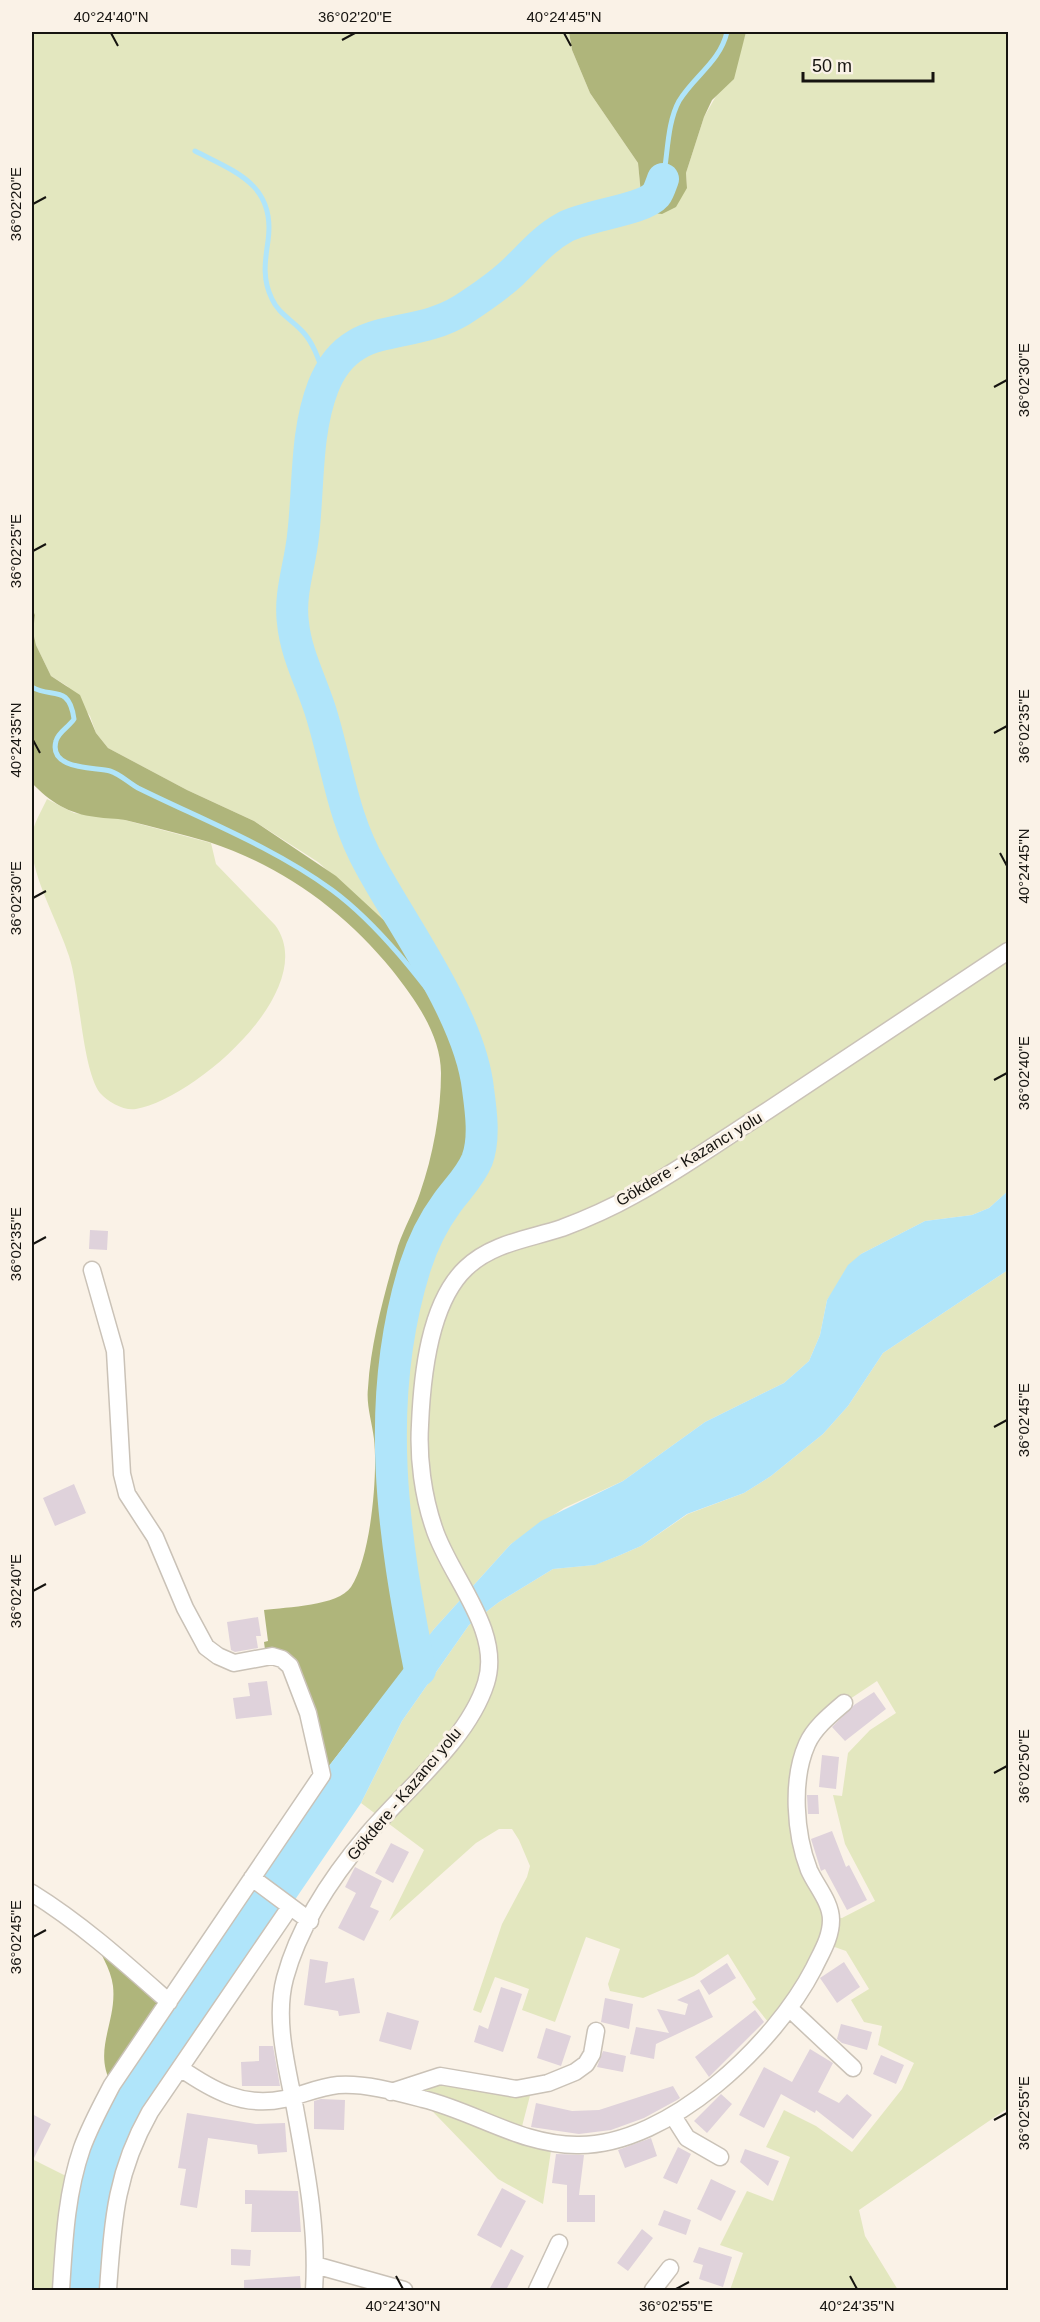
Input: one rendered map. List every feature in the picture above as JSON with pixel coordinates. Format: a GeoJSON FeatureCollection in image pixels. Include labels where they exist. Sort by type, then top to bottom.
{"type":"FeatureCollection","features":[{"type":"Feature","properties":{"kind":"street","name":"Gökdere - Kazancı yolu"},"geometry":{"type":"LineString","coordinates":[[314,2290],[313,2211],[282,2028],[282,1993],[289,1967],[310,1921],[344,1865],[368,1834],[432,1766],[455,1737],[487,1680],[486,1637],[433,1528],[421,1467],[419,1431],[423,1376],[435,1325],[451,1284],[465,1268],[494,1249],[563,1227],[644,1189],[1008,951]]}},
{"type":"Feature","properties":{"kind":"street"},"geometry":{"type":"LineString","coordinates":[[61,2290],[67,2214],[82,2149],[112,2085],[169,2002],[257,1882],[322,1775],[308,1713],[290,1666],[282,1659],[272,1656],[234,1663],[218,1656],[206,1647],[185,1608],[155,1537],[127,1494],[122,1473],[115,1351],[92,1270]]}},
{"type":"Feature","properties":{"kind":"street"},"geometry":{"type":"LineString","coordinates":[[180,2068],[227,2096],[266,2101],[341,2085],[390,2092],[450,2106],[520,2135],[559,2145],[602,2143],[647,2128],[673,2116],[714,2087],[790,2009],[828,1940],[832,1917],[829,1905],[809,1870],[797,1813],[802,1761],[807,1744],[816,1730],[843,1703]]}},
{"type":"Feature","properties":{"kind":"street"},"geometry":{"type":"LineString","coordinates":[[257,1882],[310,1921]]}},
{"type":"Feature","properties":{"kind":"street"},"geometry":{"type":"LineString","coordinates":[[32,1893],[98,1939],[169,2002]]}},
{"type":"Feature","properties":{"kind":"street"},"geometry":{"type":"LineString","coordinates":[[108,2290],[116,2195],[124,2167],[150,2112],[286,1903]]}},
{"type":"Feature","properties":{"kind":"street"},"geometry":{"type":"LineString","coordinates":[[790,2009],[853,2068]]}},
{"type":"Feature","properties":{"kind":"street"},"geometry":{"type":"LineString","coordinates":[[390,2092],[440,2076],[516,2089],[562,2079],[586,2064],[592,2054],[596,2031]]}},
{"type":"Feature","properties":{"kind":"street"},"geometry":{"type":"LineString","coordinates":[[673,2116],[687,2138],[720,2157]]}},
{"type":"Feature","properties":{"kind":"street"},"geometry":{"type":"LineString","coordinates":[[537,2290],[559,2243]]}},
{"type":"Feature","properties":{"kind":"street"},"geometry":{"type":"LineString","coordinates":[[315,2265],[404,2290]]}},
{"type":"Feature","properties":{"kind":"street"},"geometry":{"type":"LineString","coordinates":[[653,2290],[670,2268]]}},
{"type":"Feature","properties":{"kind":"green space"},"geometry":{"type":"Polygon","coordinates":[[[32,32],[569,32],[572,50],[590,93],[638,163],[641,194],[687,188],[686,173],[704,117],[738,58],[746,32],[1008,32],[1008,1191],[989,1208],[972,1215],[925,1221],[861,1254],[827,1300],[820,1335],[809,1361],[784,1383],[705,1422],[623,1481],[564,1508],[511,1544],[434,1629],[417,1653],[402,1574],[395,1521],[390,1468],[390,1416],[399,1341],[414,1272],[429,1232],[446,1205],[466,1180],[463,1036],[389,925],[318,862],[254,821],[187,790],[108,748],[96,733],[90,716],[67,686],[51,676],[36,645],[33,632],[35,615],[32,608],[32,32]]]}},
{"type":"Feature","properties":{"kind":"green space"},"geometry":{"type":"Polygon","coordinates":[[[569,32],[746,32],[734,79],[712,100],[704,117],[686,173],[687,188],[676,207],[662,214],[653,213],[641,194],[638,163],[590,93],[572,50],[569,32]]]}},
{"type":"Feature","properties":{"kind":"green space"},"geometry":{"type":"Polygon","coordinates":[[[32,608],[35,615],[33,632],[36,645],[51,676],[80,695],[96,733],[108,748],[187,790],[254,821],[336,876],[389,925],[463,1036],[478,1085],[481,1131],[478,1156],[466,1180],[446,1204],[430,1231],[416,1266],[403,1321],[393,1386],[389,1440],[393,1511],[417,1653],[322,1775],[290,1666],[266,1657],[264,1642],[268,1641],[264,1610],[324,1602],[335,1598],[351,1587],[364,1556],[372,1515],[375,1473],[374,1439],[368,1407],[372,1352],[398,1246],[425,1179],[432,1149],[441,1088],[437,1045],[418,1005],[392,970],[353,928],[310,893],[286,877],[236,852],[209,842],[125,820],[77,813],[53,801],[32,783],[32,608]]]}},
{"type":"Feature","properties":{"kind":"green space"},"geometry":{"type":"Polygon","coordinates":[[[47,799],[74,813],[121,819],[211,843],[216,864],[275,925],[285,951],[281,979],[267,1008],[245,1037],[218,1063],[189,1085],[161,1101],[136,1109],[121,1107],[103,1096],[94,1082],[85,1048],[69,956],[34,864],[32,836],[47,799]]]}},
{"type":"Feature","properties":{"kind":"green space"},"geometry":{"type":"Polygon","coordinates":[[[1008,1270],[1008,2108],[859,2210],[865,2236],[898,2290],[730,2290],[743,2253],[720,2245],[747,2191],[773,2201],[790,2157],[766,2147],[784,2110],[816,2126],[852,2152],[902,2089],[914,2063],[878,2045],[882,2026],[864,2022],[851,2000],[869,1989],[846,1951],[826,1944],[773,2028],[752,2002],[756,1999],[728,1954],[694,1976],[643,1998],[610,1991],[608,1984],[620,1949],[586,1937],[555,2022],[522,2010],[529,1989],[495,1977],[481,2013],[473,2010],[502,1924],[527,1877],[530,1866],[519,1840],[512,1829],[499,1829],[476,1843],[389,1921],[424,1850],[361,1803],[402,1721],[469,1625],[499,1602],[553,1569],[594,1565],[618,1556],[641,1546],[688,1514],[744,1493],[771,1476],[823,1434],[848,1406],[883,1353],[1008,1270]],[[877,1681],[844,1703],[816,1729],[797,1813],[832,1917],[842,1918],[875,1901],[845,1844],[833,1795],[842,1796],[848,1753],[870,1730],[896,1713],[877,1681]]]}},
{"type":"Feature","properties":{"kind":"green space"},"geometry":{"type":"Polygon","coordinates":[[[92,1935],[169,2002],[112,2085],[104,2060],[112,2012],[113,1986],[92,1935]]]}},
{"type":"Feature","properties":{"kind":"green space"},"geometry":{"type":"Polygon","coordinates":[[[423,2080],[532,2088],[520,2134],[552,2144],[543,2204],[498,2179],[407,2085],[423,2080]]]}},
{"type":"Feature","properties":{"kind":"green space"},"geometry":{"type":"Polygon","coordinates":[[[32,2159],[74,2180],[61,2290],[32,2290],[32,2159]]]}},
{"type":"Feature","properties":{"kind":"water"},"geometry":{"type":"Polygon","coordinates":[[[1008,1191],[1008,1270],[883,1353],[848,1406],[823,1434],[771,1476],[744,1493],[687,1514],[641,1546],[618,1556],[595,1565],[553,1569],[499,1602],[469,1625],[402,1721],[361,1803],[150,2112],[134,2140],[108,2290],[61,2290],[67,2214],[95,2118],[322,1775],[434,1629],[511,1544],[541,1521],[623,1481],[705,1422],[784,1383],[809,1361],[820,1335],[827,1300],[848,1265],[861,1254],[925,1221],[972,1215],[989,1208],[1008,1191]]]}},
{"type":"Feature","properties":{"kind":"building"},"geometry":{"type":"Polygon","coordinates":[[[90,1230],[108,1231],[107,1250],[89,1249],[90,1230]]]}},
{"type":"Feature","properties":{"kind":"building"},"geometry":{"type":"Polygon","coordinates":[[[74,1484],[86,1513],[55,1526],[43,1498],[74,1484]]]}},
{"type":"Feature","properties":{"kind":"building"},"geometry":{"type":"Polygon","coordinates":[[[258,1617],[261,1636],[256,1636],[258,1648],[235,1652],[231,1650],[227,1622],[258,1617]]]}},
{"type":"Feature","properties":{"kind":"building"},"geometry":{"type":"Polygon","coordinates":[[[267,1681],[272,1715],[236,1719],[233,1698],[250,1696],[248,1683],[267,1681]]]}},
{"type":"Feature","properties":{"kind":"building"},"geometry":{"type":"Polygon","coordinates":[[[874,1692],[886,1709],[845,1741],[832,1727],[854,1705],[874,1692]]]}},
{"type":"Feature","properties":{"kind":"building"},"geometry":{"type":"Polygon","coordinates":[[[822,1755],[839,1757],[836,1789],[819,1787],[822,1755]]]}},
{"type":"Feature","properties":{"kind":"building"},"geometry":{"type":"Polygon","coordinates":[[[807,1795],[818,1795],[819,1814],[808,1814],[807,1795]]]}},
{"type":"Feature","properties":{"kind":"building"},"geometry":{"type":"Polygon","coordinates":[[[832,1831],[846,1867],[849,1865],[867,1900],[847,1910],[825,1869],[821,1871],[811,1839],[832,1831]]]}},
{"type":"Feature","properties":{"kind":"building"},"geometry":{"type":"Polygon","coordinates":[[[391,1843],[409,1852],[393,1883],[375,1873],[391,1843]]]}},
{"type":"Feature","properties":{"kind":"building"},"geometry":{"type":"Polygon","coordinates":[[[355,1867],[382,1881],[370,1907],[379,1911],[364,1941],[338,1928],[356,1893],[345,1887],[355,1867]]]}},
{"type":"Feature","properties":{"kind":"building"},"geometry":{"type":"Polygon","coordinates":[[[310,1959],[328,1962],[325,1983],[354,1978],[360,2013],[339,2016],[338,2011],[304,2005],[310,1959]]]}},
{"type":"Feature","properties":{"kind":"building"},"geometry":{"type":"Polygon","coordinates":[[[844,1962],[860,1987],[837,2003],[820,1978],[844,1962]]]}},
{"type":"Feature","properties":{"kind":"building"},"geometry":{"type":"Polygon","coordinates":[[[727,1963],[736,1978],[709,1995],[700,1981],[727,1963]]]}},
{"type":"Feature","properties":{"kind":"building"},"geometry":{"type":"Polygon","coordinates":[[[501,1987],[522,1994],[503,2052],[474,2042],[479,2025],[488,2029],[501,1987]]]}},
{"type":"Feature","properties":{"kind":"building"},"geometry":{"type":"Polygon","coordinates":[[[699,1989],[713,2017],[656,2044],[654,2059],[630,2054],[636,2027],[669,2033],[657,2009],[685,2015],[688,2004],[677,2000],[699,1989]]]}},
{"type":"Feature","properties":{"kind":"building"},"geometry":{"type":"Polygon","coordinates":[[[605,1998],[633,2004],[629,2029],[601,2022],[605,1998]]]}},
{"type":"Feature","properties":{"kind":"building"},"geometry":{"type":"Polygon","coordinates":[[[755,2010],[764,2022],[709,2077],[695,2057],[755,2010]]]}},
{"type":"Feature","properties":{"kind":"building"},"geometry":{"type":"Polygon","coordinates":[[[387,2012],[419,2021],[411,2050],[379,2041],[387,2012]]]}},
{"type":"Feature","properties":{"kind":"building"},"geometry":{"type":"Polygon","coordinates":[[[841,2024],[872,2032],[867,2050],[842,2043],[837,2039],[841,2024]]]}},
{"type":"Feature","properties":{"kind":"building"},"geometry":{"type":"Polygon","coordinates":[[[546,2028],[571,2036],[561,2066],[537,2058],[546,2028]]]}},
{"type":"Feature","properties":{"kind":"building"},"geometry":{"type":"Polygon","coordinates":[[[259,2046],[273,2046],[280,2086],[242,2086],[241,2062],[259,2061],[259,2046]]]}},
{"type":"Feature","properties":{"kind":"building"},"geometry":{"type":"Polygon","coordinates":[[[810,2049],[833,2063],[818,2092],[839,2103],[847,2094],[872,2115],[853,2139],[816,2110],[815,2113],[781,2094],[764,2128],[739,2115],[764,2067],[792,2082],[810,2049]]]}},
{"type":"Feature","properties":{"kind":"building"},"geometry":{"type":"Polygon","coordinates":[[[603,2051],[626,2056],[623,2072],[597,2067],[603,2051]]]}},
{"type":"Feature","properties":{"kind":"building"},"geometry":{"type":"Polygon","coordinates":[[[881,2055],[904,2065],[896,2084],[873,2074],[881,2055]]]}},
{"type":"Feature","properties":{"kind":"building"},"geometry":{"type":"Polygon","coordinates":[[[673,2086],[680,2098],[644,2118],[611,2130],[579,2134],[531,2127],[536,2103],[572,2111],[599,2110],[673,2086]]]}},
{"type":"Feature","properties":{"kind":"building"},"geometry":{"type":"Polygon","coordinates":[[[721,2094],[732,2104],[707,2133],[694,2121],[721,2094]]]}},
{"type":"Feature","properties":{"kind":"building"},"geometry":{"type":"Polygon","coordinates":[[[345,2100],[344,2130],[314,2129],[314,2101],[345,2100]]]}},
{"type":"Feature","properties":{"kind":"building"},"geometry":{"type":"Polygon","coordinates":[[[187,2113],[256,2124],[285,2123],[287,2152],[258,2154],[257,2145],[208,2138],[197,2208],[180,2205],[186,2169],[178,2168],[187,2113]]]}},
{"type":"Feature","properties":{"kind":"building"},"geometry":{"type":"Polygon","coordinates":[[[32,2114],[51,2124],[32,2162],[32,2114]]]}},
{"type":"Feature","properties":{"kind":"building"},"geometry":{"type":"Polygon","coordinates":[[[651,2138],[657,2156],[625,2168],[618,2150],[651,2138]]]}},
{"type":"Feature","properties":{"kind":"building"},"geometry":{"type":"Polygon","coordinates":[[[678,2147],[691,2154],[677,2184],[663,2178],[678,2147]]]}},
{"type":"Feature","properties":{"kind":"building"},"geometry":{"type":"Polygon","coordinates":[[[745,2149],[779,2161],[768,2186],[740,2162],[745,2149]]]}},
{"type":"Feature","properties":{"kind":"building"},"geometry":{"type":"Polygon","coordinates":[[[556,2154],[584,2155],[579,2195],[595,2195],[595,2222],[567,2222],[567,2185],[552,2183],[556,2154]]]}},
{"type":"Feature","properties":{"kind":"building"},"geometry":{"type":"Polygon","coordinates":[[[711,2179],[736,2191],[721,2221],[697,2209],[711,2179]]]}},
{"type":"Feature","properties":{"kind":"building"},"geometry":{"type":"Polygon","coordinates":[[[502,2188],[526,2201],[501,2248],[477,2235],[502,2188]]]}},
{"type":"Feature","properties":{"kind":"building"},"geometry":{"type":"Polygon","coordinates":[[[245,2190],[298,2191],[301,2232],[251,2232],[252,2204],[245,2204],[245,2190]]]}},
{"type":"Feature","properties":{"kind":"building"},"geometry":{"type":"Polygon","coordinates":[[[664,2210],[691,2220],[686,2235],[658,2225],[664,2210]]]}},
{"type":"Feature","properties":{"kind":"building"},"geometry":{"type":"Polygon","coordinates":[[[642,2229],[653,2238],[628,2271],[617,2263],[642,2229]]]}},
{"type":"Feature","properties":{"kind":"building"},"geometry":{"type":"Polygon","coordinates":[[[699,2247],[732,2257],[723,2287],[699,2279],[703,2265],[693,2262],[699,2247]]]}},
{"type":"Feature","properties":{"kind":"building"},"geometry":{"type":"Polygon","coordinates":[[[231,2249],[251,2250],[250,2266],[231,2265],[231,2249]]]}},
{"type":"Feature","properties":{"kind":"building"},"geometry":{"type":"Polygon","coordinates":[[[511,2249],[524,2256],[506,2290],[489,2290],[511,2249]]]}},
{"type":"Feature","properties":{"kind":"building"},"geometry":{"type":"Polygon","coordinates":[[[300,2276],[301,2290],[244,2290],[244,2280],[300,2276]]]}},
{"type":"Feature","properties":{"kind":"waterway"},"geometry":{"type":"LineString","coordinates":[[663,179],[675,110],[685,92],[719,52],[727,32]]}},
{"type":"Feature","properties":{"kind":"waterway"},"geometry":{"type":"LineString","coordinates":[[195,151],[238,174],[259,193],[266,206],[269,222],[265,270],[269,292],[278,308],[311,343],[326,381]]}},
{"type":"Feature","properties":{"kind":"waterway"},"geometry":{"type":"LineString","coordinates":[[420,1670],[395,1519],[391,1418],[394,1368],[402,1318],[415,1267],[437,1218],[477,1160],[482,1134],[481,1116],[473,1061],[463,1033],[435,975],[371,867],[347,812],[322,716],[295,635],[292,601],[302,547],[313,423],[323,387],[335,365],[349,350],[365,341],[442,320],[462,310],[500,283],[543,242],[557,232],[587,219],[639,205],[656,195],[663,179]]}},
{"type":"Feature","properties":{"kind":"waterway"},"geometry":{"type":"LineString","coordinates":[[32,687],[64,696],[72,708],[74,719],[56,741],[55,750],[59,757],[74,765],[114,772],[138,788],[262,847],[332,890],[386,940],[463,1036]]}}]}
